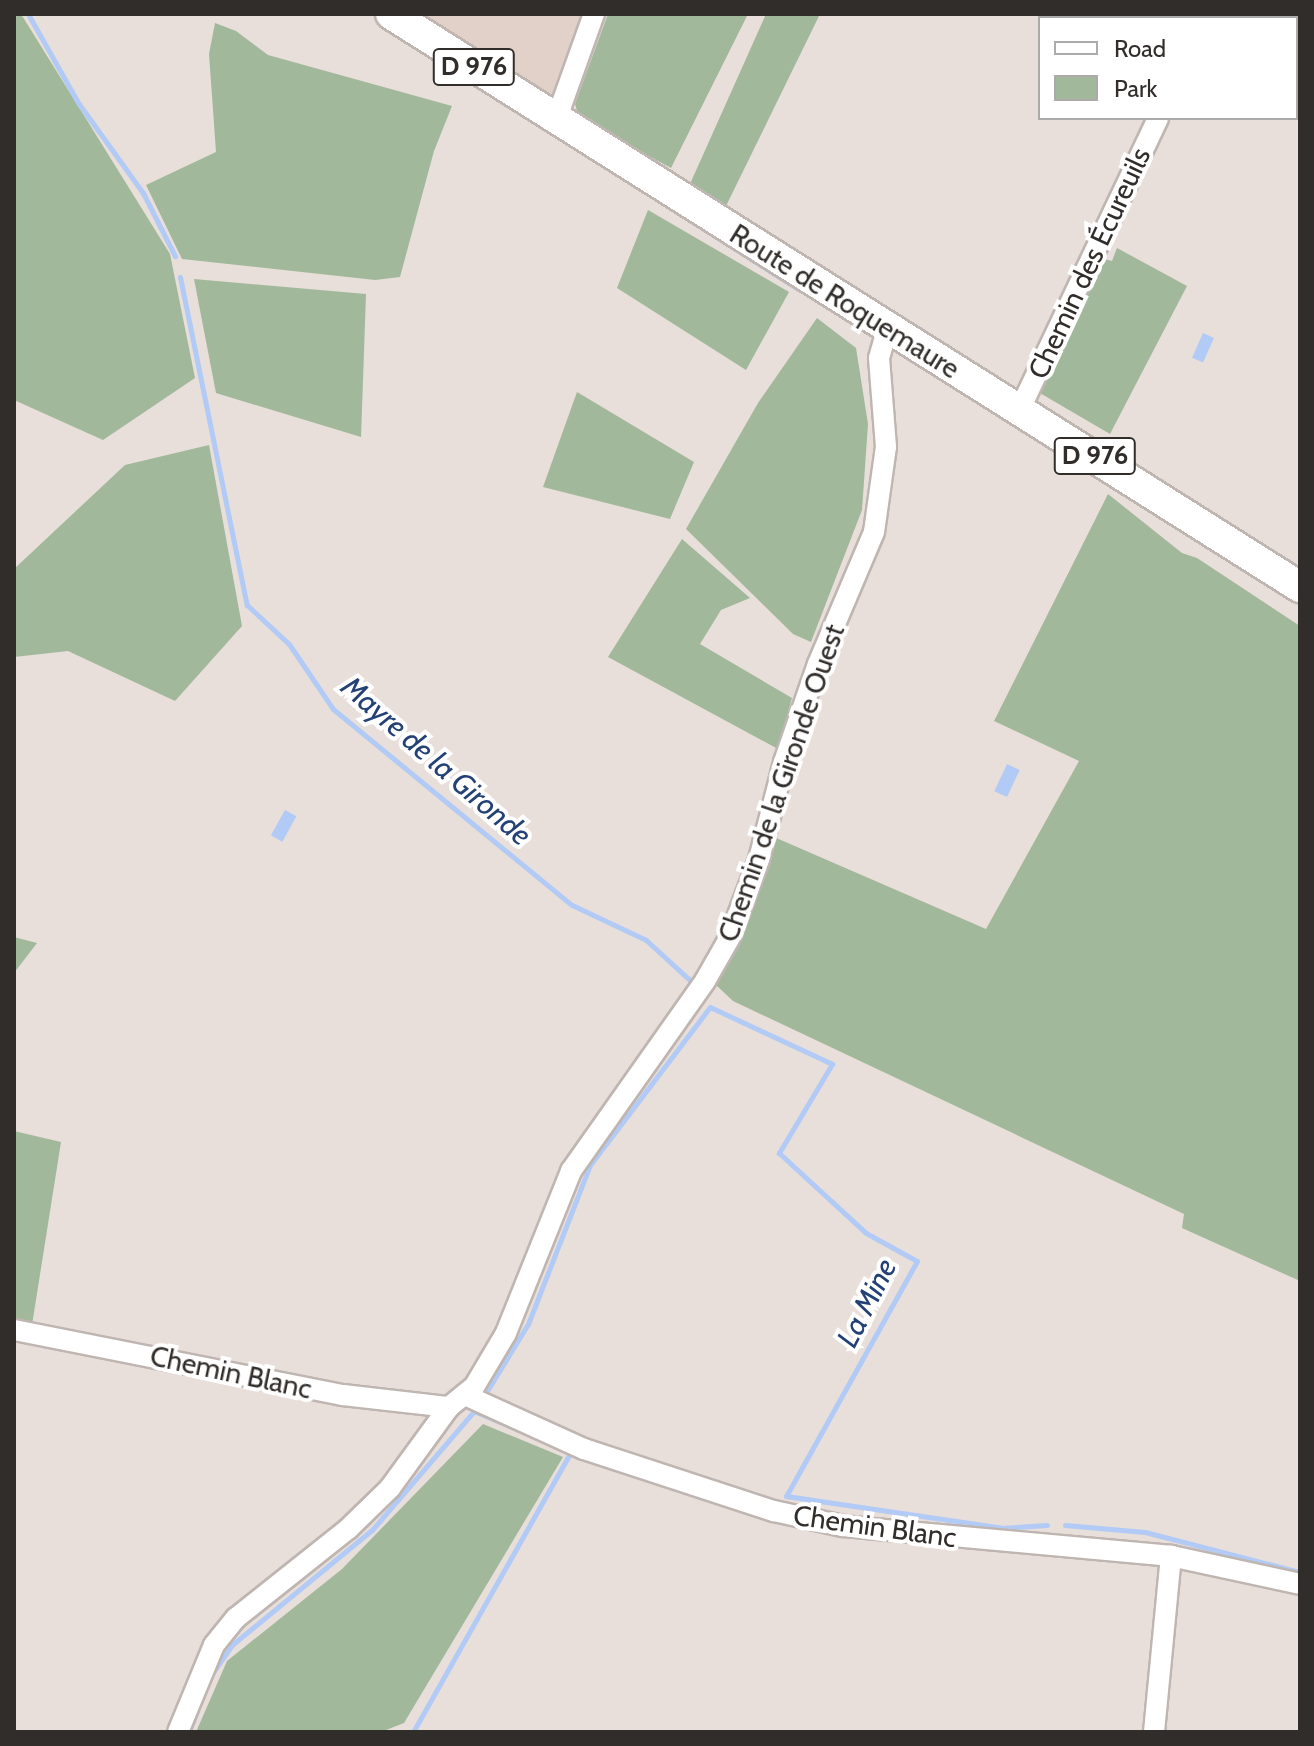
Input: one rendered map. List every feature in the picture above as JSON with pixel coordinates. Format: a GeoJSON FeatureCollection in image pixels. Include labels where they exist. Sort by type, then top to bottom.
{"type":"FeatureCollection","features":[{"type":"Feature","properties":{"kind":"main road","name":"Route de Roquemaure"},"geometry":{"type":"LineString","coordinates":[[391,14],[1300,587]]}},
{"type":"Feature","properties":{"kind":"street"},"geometry":{"type":"LineString","coordinates":[[556,120],[594,14]]}},
{"type":"Feature","properties":{"kind":"street","name":"Chemin des Écureuils"},"geometry":{"type":"LineString","coordinates":[[1020,409],[1157,120]]}},
{"type":"Feature","properties":{"kind":"street","name":"Chemin de la Gironde Ouest"},"geometry":{"type":"LineString","coordinates":[[178,1732],[214,1645],[236,1618],[348,1529],[390,1488],[449,1407],[467,1396],[506,1333],[571,1171],[705,981],[746,898],[808,692],[874,532],[886,447],[879,358],[888,327]]}},
{"type":"Feature","properties":{"kind":"street","name":"Chemin Blanc"},"geometry":{"type":"LineString","coordinates":[[14,1330],[343,1395],[449,1407]]}},
{"type":"Feature","properties":{"kind":"street","name":"Chemin Blanc"},"geometry":{"type":"LineString","coordinates":[[467,1396],[584,1449],[774,1511],[859,1527],[1171,1556],[1300,1584]]}},
{"type":"Feature","properties":{"kind":"street"},"geometry":{"type":"LineString","coordinates":[[1154,1732],[1171,1556]]}},
{"type":"Feature","properties":{"kind":"shaded area"},"geometry":{"type":"Polygon","coordinates":[[[412,14],[585,14],[551,105],[412,14]]]}},
{"type":"Feature","properties":{"kind":"green space"},"geometry":{"type":"Polygon","coordinates":[[[14,14],[21,14],[170,254],[195,378],[103,440],[14,400],[14,14]]]}},
{"type":"Feature","properties":{"kind":"green space"},"geometry":{"type":"Polygon","coordinates":[[[608,14],[748,14],[671,168],[579,118],[575,104],[608,14]]]}},
{"type":"Feature","properties":{"kind":"green space"},"geometry":{"type":"Polygon","coordinates":[[[766,14],[820,14],[726,206],[690,184],[766,14]]]}},
{"type":"Feature","properties":{"kind":"green space"},"geometry":{"type":"Polygon","coordinates":[[[215,23],[236,31],[268,55],[452,106],[434,151],[400,277],[375,280],[182,259],[146,185],[216,152],[209,54],[215,23]]]}},
{"type":"Feature","properties":{"kind":"green space"},"geometry":{"type":"Polygon","coordinates":[[[648,210],[789,292],[746,370],[617,288],[648,210]]]}},
{"type":"Feature","properties":{"kind":"green space"},"geometry":{"type":"Polygon","coordinates":[[[1117,248],[1187,286],[1110,434],[1033,389],[1101,258],[1112,261],[1117,248]]]}},
{"type":"Feature","properties":{"kind":"green space"},"geometry":{"type":"Polygon","coordinates":[[[194,279],[366,294],[361,437],[216,393],[194,279]]]}},
{"type":"Feature","properties":{"kind":"green space"},"geometry":{"type":"Polygon","coordinates":[[[817,318],[856,348],[868,424],[862,510],[811,642],[793,634],[686,529],[758,403],[817,318]]]}},
{"type":"Feature","properties":{"kind":"green space"},"geometry":{"type":"Polygon","coordinates":[[[577,392],[694,462],[670,519],[543,487],[577,392]]]}},
{"type":"Feature","properties":{"kind":"green space"},"geometry":{"type":"Polygon","coordinates":[[[209,445],[242,626],[175,701],[68,651],[14,657],[14,569],[125,465],[209,445]]]}},
{"type":"Feature","properties":{"kind":"green space"},"geometry":{"type":"Polygon","coordinates":[[[1108,494],[1182,553],[1197,558],[1300,626],[1300,1281],[1182,1228],[1184,1214],[733,1001],[716,985],[751,911],[774,837],[986,929],[1079,761],[994,721],[1108,494]]]}},
{"type":"Feature","properties":{"kind":"green space"},"geometry":{"type":"Polygon","coordinates":[[[682,539],[750,598],[721,610],[700,644],[792,698],[778,749],[608,657],[682,539]]]}},
{"type":"Feature","properties":{"kind":"green space"},"geometry":{"type":"Polygon","coordinates":[[[14,937],[37,943],[14,973],[14,937]]]}},
{"type":"Feature","properties":{"kind":"green space"},"geometry":{"type":"Polygon","coordinates":[[[14,1131],[61,1142],[32,1325],[14,1322],[14,1131]]]}},
{"type":"Feature","properties":{"kind":"green space"},"geometry":{"type":"Polygon","coordinates":[[[483,1424],[563,1457],[404,1723],[381,1732],[196,1732],[227,1661],[342,1569],[483,1424]]]}},
{"type":"Feature","properties":{"kind":"water"},"geometry":{"type":"Polygon","coordinates":[[[1203,333],[1214,338],[1203,363],[1192,358],[1203,333]]]}},
{"type":"Feature","properties":{"kind":"water"},"geometry":{"type":"Polygon","coordinates":[[[1007,764],[1020,770],[1007,797],[994,791],[1007,764]]]}},
{"type":"Feature","properties":{"kind":"water"},"geometry":{"type":"Polygon","coordinates":[[[285,810],[296,816],[282,842],[271,835],[285,810]]]}},
{"type":"Feature","properties":{"kind":"waterway","name":"Mayre de la Gironde"},"geometry":{"type":"LineString","coordinates":[[28,14],[79,104],[143,193],[175,256]]}},
{"type":"Feature","properties":{"kind":"waterway"},"geometry":{"type":"LineString","coordinates":[[674,210],[798,289]]}},
{"type":"Feature","properties":{"kind":"waterway","name":"Mayre de la Gironde"},"geometry":{"type":"LineString","coordinates":[[180,277],[247,605],[289,644],[333,709],[572,905],[646,940],[692,982]]}},
{"type":"Feature","properties":{"kind":"waterway","name":"La Mine"},"geometry":{"type":"LineString","coordinates":[[710,1007],[832,1064],[779,1153],[866,1233],[917,1261],[786,1496],[1002,1528],[1047,1525]]}},
{"type":"Feature","properties":{"kind":"waterway","name":"Mayre de la Gironde"},"geometry":{"type":"LineString","coordinates":[[484,1396],[528,1324],[590,1165],[710,1007]]}},
{"type":"Feature","properties":{"kind":"waterway","name":"Mayre de la Gironde"},"geometry":{"type":"LineString","coordinates":[[211,1675],[233,1644],[372,1530],[474,1411],[514,1428]]}},
{"type":"Feature","properties":{"kind":"waterway"},"geometry":{"type":"LineString","coordinates":[[413,1732],[570,1453]]}},
{"type":"Feature","properties":{"kind":"waterway","name":"La Mine"},"geometry":{"type":"LineString","coordinates":[[1065,1525],[1145,1532],[1300,1572]]}},
{"type":"Feature","properties":{"kind":"waterway","name":"Mayre de la Gironde"},"geometry":{"type":"LineString","coordinates":[[189,1732],[197,1710]]}}]}
